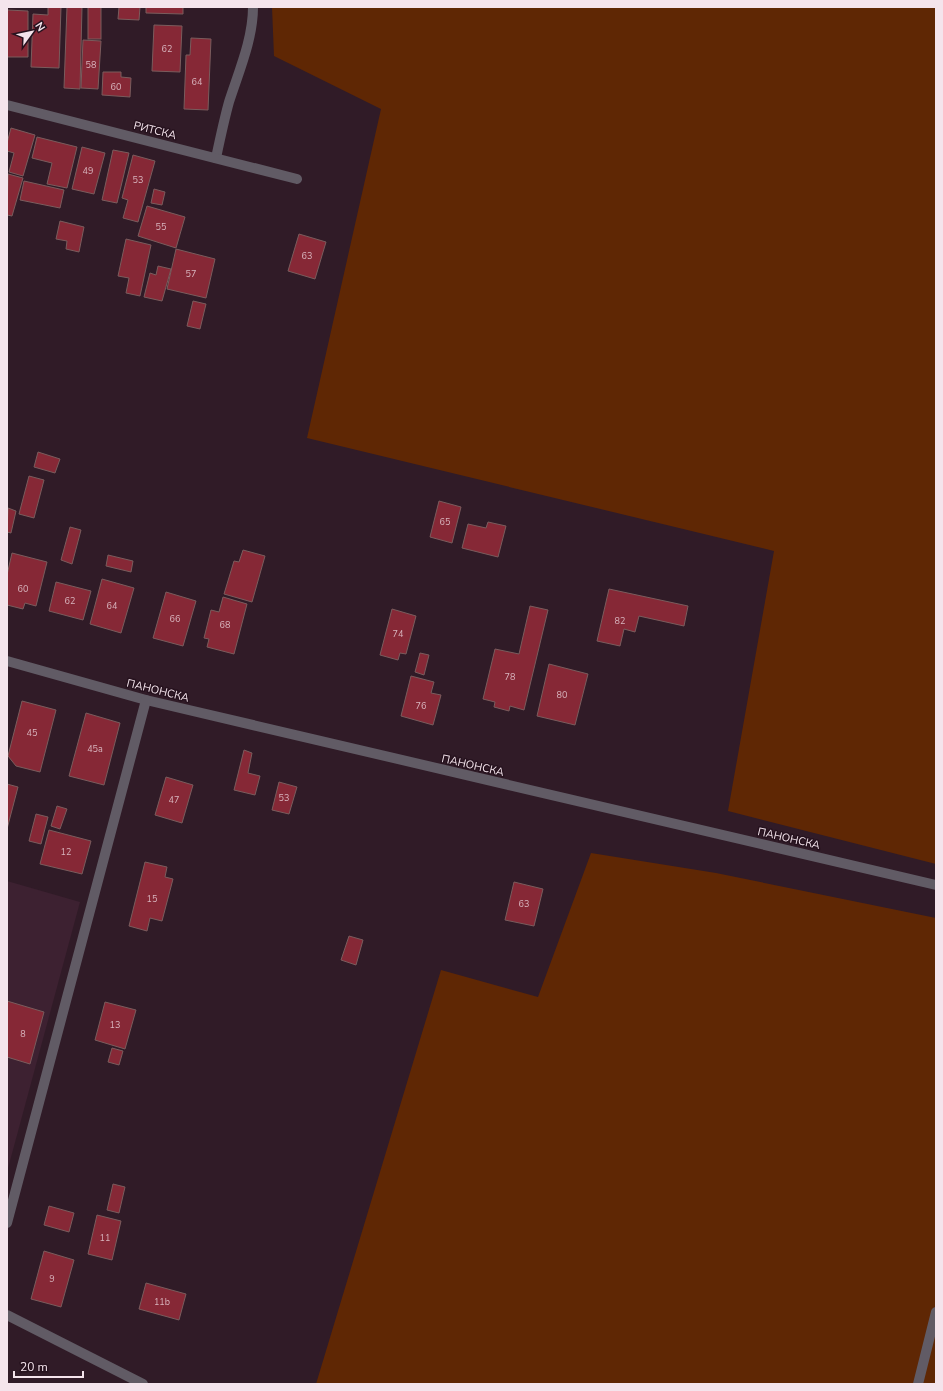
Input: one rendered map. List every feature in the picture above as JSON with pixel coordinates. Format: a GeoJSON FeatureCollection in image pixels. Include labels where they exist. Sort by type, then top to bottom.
{"type":"FeatureCollection","features":[{"type":"Feature","properties":{"kind":"street"},"geometry":{"type":"LineString","coordinates":[[216,158],[223,122],[241,70],[253,19],[253,7]]}},
{"type":"Feature","properties":{"kind":"street","name":"РИТСКА"},"geometry":{"type":"LineString","coordinates":[[7,105],[297,179]]}},
{"type":"Feature","properties":{"kind":"street","name":"ПАНОНСКА"},"geometry":{"type":"LineString","coordinates":[[7,661],[146,700],[936,885]]}},
{"type":"Feature","properties":{"kind":"street"},"geometry":{"type":"LineString","coordinates":[[7,1223],[146,700]]}},
{"type":"Feature","properties":{"kind":"street"},"geometry":{"type":"LineString","coordinates":[[918,1384],[936,1312]]}},
{"type":"Feature","properties":{"kind":"street"},"geometry":{"type":"LineString","coordinates":[[7,1315],[143,1384]]}},
{"type":"Feature","properties":{"kind":"shaded area"},"geometry":{"type":"Polygon","coordinates":[[[272,7],[936,7],[936,864],[728,811],[774,551],[307,438],[381,109],[274,56],[272,7]]]}},
{"type":"Feature","properties":{"kind":"shaded area"},"geometry":{"type":"Polygon","coordinates":[[[591,853],[716,873],[936,918],[936,1384],[316,1384],[441,970],[538,997],[591,853]]]}},
{"type":"Feature","properties":{"kind":"shaded area"},"geometry":{"type":"Polygon","coordinates":[[[7,881],[80,902],[7,1172],[7,881]]]}},
{"type":"Feature","properties":{"kind":"building"},"geometry":{"type":"Polygon","coordinates":[[[48,7],[61,7],[59,68],[31,67],[33,14],[48,15],[48,7]]]}},
{"type":"Feature","properties":{"kind":"building"},"geometry":{"type":"Polygon","coordinates":[[[67,7],[82,7],[80,89],[64,88],[67,7]]]}},
{"type":"Feature","properties":{"kind":"building"},"geometry":{"type":"Polygon","coordinates":[[[88,7],[101,7],[101,39],[88,39],[88,7]]]}},
{"type":"Feature","properties":{"kind":"building"},"geometry":{"type":"Polygon","coordinates":[[[119,7],[140,7],[139,20],[118,19],[119,7]]]}},
{"type":"Feature","properties":{"kind":"building"},"geometry":{"type":"Polygon","coordinates":[[[146,7],[183,7],[183,14],[146,13],[146,7]]]}},
{"type":"Feature","properties":{"kind":"building"},"geometry":{"type":"Polygon","coordinates":[[[7,10],[28,11],[28,57],[7,57],[7,10]]]}},
{"type":"Feature","properties":{"kind":"building"},"geometry":{"type":"Polygon","coordinates":[[[154,25],[182,26],[180,72],[152,71],[154,25]]]}},
{"type":"Feature","properties":{"kind":"building"},"geometry":{"type":"Polygon","coordinates":[[[191,38],[211,39],[208,110],[184,109],[186,55],[190,55],[191,38]]]}},
{"type":"Feature","properties":{"kind":"building"},"geometry":{"type":"Polygon","coordinates":[[[83,40],[101,41],[98,89],[81,88],[83,40]]]}},
{"type":"Feature","properties":{"kind":"building"},"geometry":{"type":"Polygon","coordinates":[[[103,72],[121,72],[121,77],[131,78],[130,97],[102,95],[103,72]]]}},
{"type":"Feature","properties":{"kind":"building"},"geometry":{"type":"Polygon","coordinates":[[[11,128],[35,135],[23,176],[9,172],[14,153],[7,151],[7,143],[11,128]]]}},
{"type":"Feature","properties":{"kind":"building"},"geometry":{"type":"Polygon","coordinates":[[[37,137],[77,147],[67,188],[47,184],[52,163],[32,158],[37,137]]]}},
{"type":"Feature","properties":{"kind":"building"},"geometry":{"type":"Polygon","coordinates":[[[82,147],[105,153],[94,194],[72,189],[82,147]]]}},
{"type":"Feature","properties":{"kind":"building"},"geometry":{"type":"Polygon","coordinates":[[[113,150],[129,153],[117,203],[102,200],[113,150]]]}},
{"type":"Feature","properties":{"kind":"building"},"geometry":{"type":"Polygon","coordinates":[[[133,155],[155,161],[138,222],[123,218],[128,200],[122,198],[133,155]]]}},
{"type":"Feature","properties":{"kind":"building"},"geometry":{"type":"Polygon","coordinates":[[[8,174],[23,178],[12,216],[7,215],[8,174]]]}},
{"type":"Feature","properties":{"kind":"building"},"geometry":{"type":"Polygon","coordinates":[[[24,181],[64,190],[60,208],[20,200],[24,181]]]}},
{"type":"Feature","properties":{"kind":"building"},"geometry":{"type":"Polygon","coordinates":[[[154,189],[165,192],[162,205],[151,203],[154,189]]]}},
{"type":"Feature","properties":{"kind":"building"},"geometry":{"type":"Polygon","coordinates":[[[147,206],[185,217],[176,248],[138,236],[147,206]]]}},
{"type":"Feature","properties":{"kind":"building"},"geometry":{"type":"Polygon","coordinates":[[[60,221],[84,227],[79,252],[66,249],[67,241],[56,239],[60,221]]]}},
{"type":"Feature","properties":{"kind":"building"},"geometry":{"type":"Polygon","coordinates":[[[299,234],[326,242],[315,279],[288,271],[299,234]]]}},
{"type":"Feature","properties":{"kind":"building"},"geometry":{"type":"Polygon","coordinates":[[[126,239],[151,245],[140,296],[126,293],[129,278],[118,276],[126,239]]]}},
{"type":"Feature","properties":{"kind":"building"},"geometry":{"type":"Polygon","coordinates":[[[176,249],[215,259],[206,298],[167,289],[176,249]]]}},
{"type":"Feature","properties":{"kind":"building"},"geometry":{"type":"Polygon","coordinates":[[[158,266],[171,269],[162,301],[144,297],[150,273],[156,275],[158,266]]]}},
{"type":"Feature","properties":{"kind":"building"},"geometry":{"type":"Polygon","coordinates":[[[193,301],[206,304],[200,329],[187,326],[193,301]]]}},
{"type":"Feature","properties":{"kind":"building"},"geometry":{"type":"Polygon","coordinates":[[[38,452],[60,459],[55,473],[34,467],[38,452]]]}},
{"type":"Feature","properties":{"kind":"building"},"geometry":{"type":"Polygon","coordinates":[[[29,476],[44,480],[34,518],[19,514],[29,476]]]}},
{"type":"Feature","properties":{"kind":"building"},"geometry":{"type":"Polygon","coordinates":[[[439,501],[461,507],[452,543],[430,537],[439,501]]]}},
{"type":"Feature","properties":{"kind":"building"},"geometry":{"type":"Polygon","coordinates":[[[8,508],[16,511],[11,533],[7,532],[8,508]]]}},
{"type":"Feature","properties":{"kind":"building"},"geometry":{"type":"Polygon","coordinates":[[[488,522],[506,526],[498,557],[462,548],[468,524],[486,528],[488,522]]]}},
{"type":"Feature","properties":{"kind":"building"},"geometry":{"type":"Polygon","coordinates":[[[70,527],[81,530],[72,564],[61,560],[70,527]]]}},
{"type":"Feature","properties":{"kind":"building"},"geometry":{"type":"Polygon","coordinates":[[[243,550],[265,556],[252,602],[224,594],[234,561],[239,562],[243,550]]]}},
{"type":"Feature","properties":{"kind":"building"},"geometry":{"type":"Polygon","coordinates":[[[12,553],[47,562],[36,606],[25,603],[23,609],[7,605],[7,575],[12,553]]]}},
{"type":"Feature","properties":{"kind":"building"},"geometry":{"type":"Polygon","coordinates":[[[108,555],[133,561],[131,572],[106,566],[108,555]]]}},
{"type":"Feature","properties":{"kind":"building"},"geometry":{"type":"Polygon","coordinates":[[[102,579],[134,588],[121,633],[90,624],[102,579]]]}},
{"type":"Feature","properties":{"kind":"building"},"geometry":{"type":"Polygon","coordinates":[[[56,582],[91,591],[83,620],[49,611],[56,582]]]}},
{"type":"Feature","properties":{"kind":"building"},"geometry":{"type":"Polygon","coordinates":[[[609,589],[688,606],[684,626],[639,616],[635,632],[624,629],[620,646],[597,641],[609,589]]]}},
{"type":"Feature","properties":{"kind":"building"},"geometry":{"type":"Polygon","coordinates":[[[166,592],[196,601],[183,646],[153,638],[166,592]]]}},
{"type":"Feature","properties":{"kind":"building"},"geometry":{"type":"Polygon","coordinates":[[[223,597],[247,604],[234,654],[207,647],[209,639],[204,638],[211,610],[219,612],[223,597]]]}},
{"type":"Feature","properties":{"kind":"building"},"geometry":{"type":"Polygon","coordinates":[[[530,606],[548,610],[524,710],[510,706],[509,711],[494,707],[495,702],[483,699],[495,649],[519,654],[530,606]]]}},
{"type":"Feature","properties":{"kind":"building"},"geometry":{"type":"Polygon","coordinates":[[[392,609],[416,616],[406,654],[400,653],[398,660],[380,655],[392,609]]]}},
{"type":"Feature","properties":{"kind":"building"},"geometry":{"type":"Polygon","coordinates":[[[420,653],[429,655],[424,675],[415,672],[420,653]]]}},
{"type":"Feature","properties":{"kind":"building"},"geometry":{"type":"Polygon","coordinates":[[[549,664],[588,674],[575,725],[537,716],[549,664]]]}},
{"type":"Feature","properties":{"kind":"building"},"geometry":{"type":"Polygon","coordinates":[[[411,676],[434,682],[431,693],[441,695],[433,725],[401,716],[411,676]]]}},
{"type":"Feature","properties":{"kind":"building"},"geometry":{"type":"Polygon","coordinates":[[[22,701],[56,710],[40,772],[16,766],[8,756],[22,701]]]}},
{"type":"Feature","properties":{"kind":"building"},"geometry":{"type":"Polygon","coordinates":[[[86,713],[120,723],[104,785],[69,776],[86,713]]]}},
{"type":"Feature","properties":{"kind":"building"},"geometry":{"type":"Polygon","coordinates":[[[244,750],[252,753],[248,773],[260,776],[255,795],[234,790],[244,750]]]}},
{"type":"Feature","properties":{"kind":"building"},"geometry":{"type":"Polygon","coordinates":[[[166,777],[193,785],[182,823],[155,815],[166,777]]]}},
{"type":"Feature","properties":{"kind":"building"},"geometry":{"type":"Polygon","coordinates":[[[279,782],[297,787],[289,814],[272,810],[279,782]]]}},
{"type":"Feature","properties":{"kind":"building"},"geometry":{"type":"Polygon","coordinates":[[[7,784],[18,787],[7,829],[7,784]]]}},
{"type":"Feature","properties":{"kind":"building"},"geometry":{"type":"Polygon","coordinates":[[[57,806],[67,809],[60,829],[51,826],[57,806]]]}},
{"type":"Feature","properties":{"kind":"building"},"geometry":{"type":"Polygon","coordinates":[[[36,814],[48,817],[41,844],[29,841],[36,814]]]}},
{"type":"Feature","properties":{"kind":"building"},"geometry":{"type":"Polygon","coordinates":[[[49,830],[91,841],[82,874],[40,864],[49,830]]]}},
{"type":"Feature","properties":{"kind":"building"},"geometry":{"type":"Polygon","coordinates":[[[145,862],[167,867],[165,877],[173,879],[162,921],[150,918],[147,931],[129,926],[145,862]]]}},
{"type":"Feature","properties":{"kind":"building"},"geometry":{"type":"Polygon","coordinates":[[[514,882],[543,889],[534,926],[505,920],[514,882]]]}},
{"type":"Feature","properties":{"kind":"building"},"geometry":{"type":"Polygon","coordinates":[[[349,936],[363,940],[356,965],[341,960],[349,936]]]}},
{"type":"Feature","properties":{"kind":"building"},"geometry":{"type":"Polygon","coordinates":[[[7,1001],[44,1012],[30,1064],[7,1057],[7,1001]]]}},
{"type":"Feature","properties":{"kind":"building"},"geometry":{"type":"Polygon","coordinates":[[[105,1002],[136,1010],[125,1049],[95,1040],[105,1002]]]}},
{"type":"Feature","properties":{"kind":"building"},"geometry":{"type":"Polygon","coordinates":[[[112,1048],[123,1051],[119,1065],[108,1062],[112,1048]]]}},
{"type":"Feature","properties":{"kind":"building"},"geometry":{"type":"Polygon","coordinates":[[[113,1184],[125,1187],[119,1213],[107,1210],[113,1184]]]}},
{"type":"Feature","properties":{"kind":"building"},"geometry":{"type":"Polygon","coordinates":[[[49,1206],[74,1213],[69,1232],[44,1225],[49,1206]]]}},
{"type":"Feature","properties":{"kind":"building"},"geometry":{"type":"Polygon","coordinates":[[[97,1215],[121,1221],[112,1260],[88,1254],[97,1215]]]}},
{"type":"Feature","properties":{"kind":"building"},"geometry":{"type":"Polygon","coordinates":[[[44,1251],[74,1260],[61,1307],[31,1299],[44,1251]]]}},
{"type":"Feature","properties":{"kind":"building"},"geometry":{"type":"Polygon","coordinates":[[[146,1283],[186,1294],[179,1320],[139,1309],[146,1283]]]}}]}
